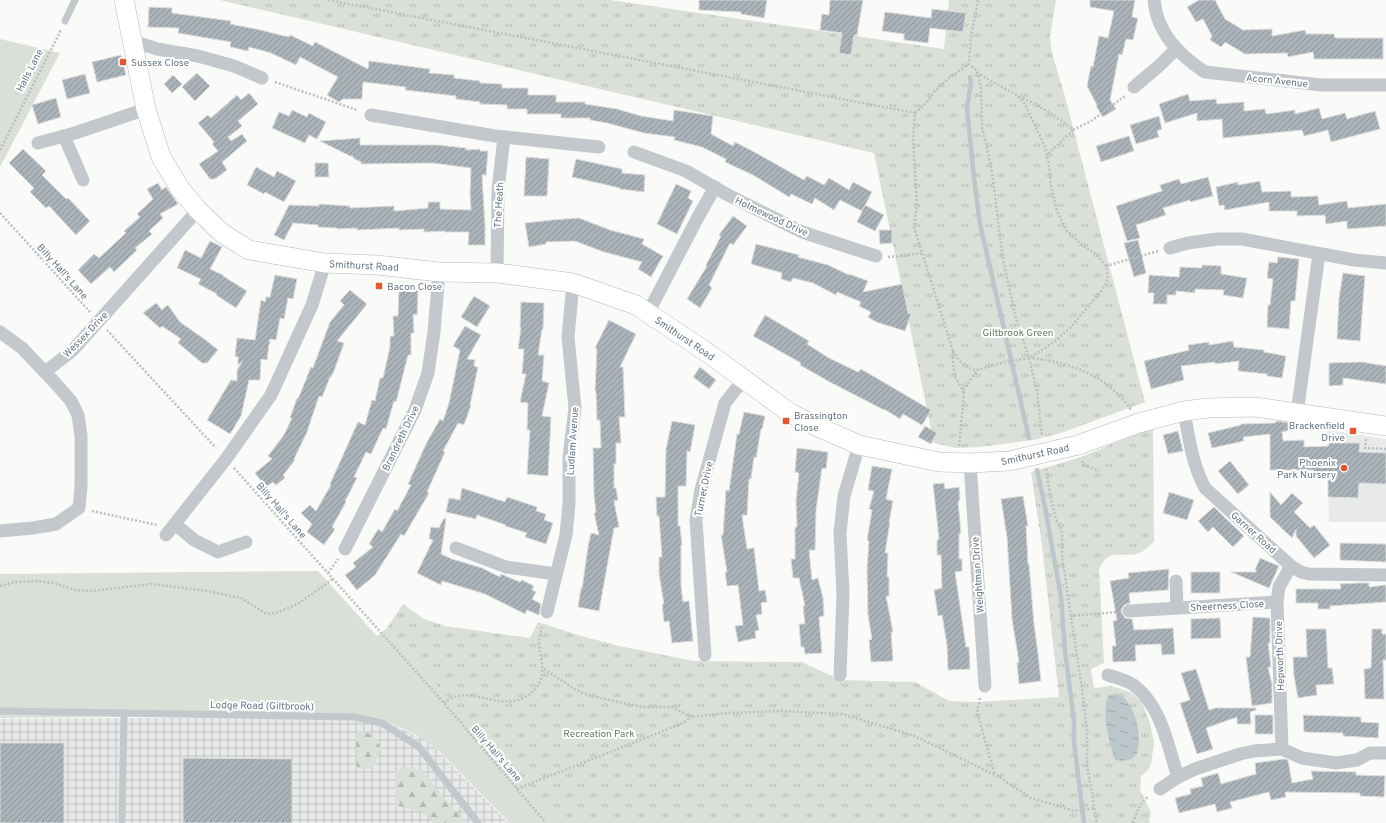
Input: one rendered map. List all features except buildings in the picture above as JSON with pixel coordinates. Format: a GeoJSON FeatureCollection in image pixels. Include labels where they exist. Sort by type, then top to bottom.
{"type":"FeatureCollection","features":[{"type":"Feature","properties":{"kind":"street","name":"Smithurst Road"},"geometry":{"type":"LineString","coordinates":[[124,0],[146,110],[161,157],[181,190],[198,210],[222,233],[250,250],[325,263],[377,265],[439,272],[497,273],[573,283],[636,305],[708,353],[790,413],[859,445],[932,461],[964,463],[1009,461],[1078,445],[1139,423],[1184,411],[1208,408],[1255,407],[1386,426]]}},
{"type":"Feature","properties":{"kind":"street","name":"Acorn Avenue"},"geometry":{"type":"LineString","coordinates":[[1154,0],[1158,20],[1176,49],[1189,62],[1205,72],[1321,84],[1386,85]]}},
{"type":"Feature","properties":{"kind":"street"},"geometry":{"type":"LineString","coordinates":[[133,40],[157,49],[198,56],[234,66],[268,80]]}},
{"type":"Feature","properties":{"kind":"street"},"geometry":{"type":"LineString","coordinates":[[1134,87],[1176,49]]}},
{"type":"Feature","properties":{"kind":"street"},"geometry":{"type":"LineString","coordinates":[[38,144],[146,110]]}},
{"type":"Feature","properties":{"kind":"street"},"geometry":{"type":"LineString","coordinates":[[371,115],[504,137],[599,147]]}},
{"type":"Feature","properties":{"kind":"street"},"geometry":{"type":"LineString","coordinates":[[64,136],[83,180]]}},
{"type":"Feature","properties":{"kind":"street","name":"The Heath"},"geometry":{"type":"LineString","coordinates":[[497,273],[498,190],[504,137]]}},
{"type":"Feature","properties":{"kind":"street","name":"Holmewood Drive"},"geometry":{"type":"LineString","coordinates":[[634,152],[686,171],[726,194],[802,232],[876,256]]}},
{"type":"Feature","properties":{"kind":"street"},"geometry":{"type":"LineString","coordinates":[[648,313],[696,219],[715,187]]}},
{"type":"Feature","properties":{"kind":"street","name":"Wessex Drive"},"geometry":{"type":"LineString","coordinates":[[45,372],[73,350],[198,210]]}},
{"type":"Feature","properties":{"kind":"street"},"geometry":{"type":"LineString","coordinates":[[1170,248],[1188,243],[1217,239],[1242,239],[1354,260],[1386,263]]}},
{"type":"Feature","properties":{"kind":"street"},"geometry":{"type":"LineString","coordinates":[[1297,413],[1319,254]]}},
{"type":"Feature","properties":{"kind":"street"},"geometry":{"type":"LineString","coordinates":[[246,542],[218,552],[171,529],[226,459],[271,395],[312,305],[325,263]]}},
{"type":"Feature","properties":{"kind":"street","name":"Brandreth Drive"},"geometry":{"type":"LineString","coordinates":[[345,549],[415,410],[428,373],[434,332],[439,272]]}},
{"type":"Feature","properties":{"kind":"street","name":"Ludlam Avenue"},"geometry":{"type":"LineString","coordinates":[[545,618],[566,535],[569,504],[569,457],[576,408],[568,337],[573,283]]}},
{"type":"Feature","properties":{"kind":"street"},"geometry":{"type":"LineString","coordinates":[[0,332],[22,348],[71,401],[78,415],[81,436],[81,487],[79,508],[56,524],[33,528],[0,530]]}},
{"type":"Feature","properties":{"kind":"street","name":"Turner Drive"},"geometry":{"type":"LineString","coordinates":[[704,655],[696,520],[701,490],[725,403],[744,379]]}},
{"type":"Feature","properties":{"kind":"street","name":"Garner Road"},"geometry":{"type":"LineString","coordinates":[[1184,411],[1192,456],[1198,475],[1205,488],[1291,566],[1301,572],[1309,574],[1386,575]]}},
{"type":"Feature","properties":{"kind":"street"},"geometry":{"type":"LineString","coordinates":[[840,675],[843,594],[840,533],[844,496],[859,445]]}},
{"type":"Feature","properties":{"kind":"street","name":"Weightman Drive"},"geometry":{"type":"LineString","coordinates":[[964,463],[985,686]]}},
{"type":"Feature","properties":{"kind":"street"},"geometry":{"type":"LineString","coordinates":[[456,548],[506,567],[556,574]]}},
{"type":"Feature","properties":{"kind":"street","name":"Hepworth Drive"},"geometry":{"type":"LineString","coordinates":[[1282,749],[1277,602],[1279,587],[1291,566]]}},
{"type":"Feature","properties":{"kind":"street","name":"Sheerness Close"},"geometry":{"type":"LineString","coordinates":[[1176,581],[1177,608]]}},
{"type":"Feature","properties":{"kind":"street","name":"Sheerness Close"},"geometry":{"type":"LineString","coordinates":[[1129,610],[1277,602]]}},
{"type":"Feature","properties":{"kind":"street"},"geometry":{"type":"LineString","coordinates":[[1108,675],[1135,686],[1148,697],[1163,730],[1178,777]]}},
{"type":"Feature","properties":{"kind":"street"},"geometry":{"type":"LineString","coordinates":[[1160,788],[1178,777],[1196,769],[1240,754],[1282,749],[1302,758],[1336,763],[1356,760],[1370,753],[1386,754]]}},
{"type":"Feature","properties":{"kind":"lane"},"geometry":{"type":"LineString","coordinates":[[65,21],[75,0]]}},
{"type":"Feature","properties":{"kind":"lane","name":"Lodge Road (Giltbrook)"},"geometry":{"type":"LineString","coordinates":[[0,711],[354,717],[382,723],[419,747],[478,823]]}},
{"type":"Feature","properties":{"kind":"lane"},"geometry":{"type":"LineString","coordinates":[[122,823],[124,713]]}},
{"type":"Feature","properties":{"kind":"path"},"geometry":{"type":"LineString","coordinates":[[328,0],[915,113]]}},
{"type":"Feature","properties":{"kind":"path"},"geometry":{"type":"LineString","coordinates":[[969,64],[971,37],[978,0]]}},
{"type":"Feature","properties":{"kind":"path","name":"Halls Lane"},"geometry":{"type":"LineString","coordinates":[[0,150],[65,21]]}},
{"type":"Feature","properties":{"kind":"path"},"geometry":{"type":"LineString","coordinates":[[964,463],[960,426],[963,393],[956,378],[953,351],[914,227],[917,205],[913,138],[915,113],[927,102],[934,91],[969,64]]}},
{"type":"Feature","properties":{"kind":"path"},"geometry":{"type":"LineString","coordinates":[[969,64],[989,80],[1040,106],[1060,119],[1073,130]]}},
{"type":"Feature","properties":{"kind":"path"},"geometry":{"type":"LineString","coordinates":[[977,71],[981,88],[982,127],[991,166],[1003,259],[1015,315],[1029,358],[1037,391],[1051,500],[1056,519],[1062,533],[1062,557],[1087,731],[1087,765],[1093,808],[1097,823]]}},
{"type":"Feature","properties":{"kind":"path"},"geometry":{"type":"LineString","coordinates":[[268,80],[357,110]]}},
{"type":"Feature","properties":{"kind":"path"},"geometry":{"type":"LineString","coordinates":[[1047,155],[1073,130],[1091,121],[1126,96],[1134,87]]}},
{"type":"Feature","properties":{"kind":"path"},"geometry":{"type":"LineString","coordinates":[[1017,95],[1025,104],[1045,147],[1051,186],[1057,211],[1067,231],[1097,255],[1106,266],[1108,279],[1102,290],[1070,328],[1054,342],[1029,358]]}},
{"type":"Feature","properties":{"kind":"path","name":"Billy Hall's Lane"},"geometry":{"type":"LineString","coordinates":[[0,213],[226,459],[444,703],[546,823]]}},
{"type":"Feature","properties":{"kind":"path"},"geometry":{"type":"LineString","coordinates":[[1106,266],[1170,248]]}},
{"type":"Feature","properties":{"kind":"path"},"geometry":{"type":"LineString","coordinates":[[876,256],[901,256],[921,253]]}},
{"type":"Feature","properties":{"kind":"path"},"geometry":{"type":"LineString","coordinates":[[953,351],[964,366],[977,370],[999,363],[1029,358],[1050,360],[1068,365],[1091,374],[1124,400],[1139,423]]}},
{"type":"Feature","properties":{"kind":"path"},"geometry":{"type":"LineString","coordinates":[[963,393],[964,389],[977,370]]}},
{"type":"Feature","properties":{"kind":"path"},"geometry":{"type":"LineString","coordinates":[[79,508],[171,529]]}},
{"type":"Feature","properties":{"kind":"path"},"geometry":{"type":"LineString","coordinates":[[0,586],[14,582],[37,581],[54,583],[75,590],[91,591],[151,584],[207,591],[241,598],[267,614],[279,612],[299,604],[333,579]]}},
{"type":"Feature","properties":{"kind":"path"},"geometry":{"type":"LineString","coordinates":[[1070,616],[1102,613]]}},
{"type":"Feature","properties":{"kind":"path"},"geometry":{"type":"LineString","coordinates":[[444,703],[449,699],[470,695],[494,701],[506,702],[514,701],[532,694],[541,681],[544,669],[540,643],[545,618]]}},
{"type":"Feature","properties":{"kind":"path"},"geometry":{"type":"LineString","coordinates":[[544,669],[572,688],[585,694],[643,707],[673,707],[691,717]]}},
{"type":"Feature","properties":{"kind":"path"},"geometry":{"type":"LineString","coordinates":[[985,686],[978,702],[977,712],[995,775]]}},
{"type":"Feature","properties":{"kind":"path"},"geometry":{"type":"LineString","coordinates":[[517,789],[683,723],[691,717],[727,713],[782,711],[842,714],[915,736],[995,775],[1031,798],[1074,810],[1093,808]]}},
{"type":"Feature","properties":{"kind":"path"},"geometry":{"type":"LineString","coordinates":[[1133,823],[1139,806],[1144,799]]}},
{"type":"Feature","properties":{"kind":"shaded area"},"geometry":{"type":"Polygon","coordinates":[[[1327,430],[1386,439],[1386,522],[1329,522],[1327,430]]]}},
{"type":"Feature","properties":{"kind":"shaded area"},"geometry":{"type":"Polygon","coordinates":[[[366,717],[397,726],[427,741],[509,823],[0,823],[0,719],[366,717]]]}},
{"type":"Feature","properties":{"kind":"green space","name":"Giltbrook Green"},"geometry":{"type":"Polygon","coordinates":[[[220,0],[610,0],[944,49],[949,0],[1056,0],[1050,37],[1052,53],[1064,93],[1145,402],[1061,433],[1033,440],[979,447],[956,448],[934,443],[874,153],[220,0]]]}},
{"type":"Feature","properties":{"kind":"green space"},"geometry":{"type":"Polygon","coordinates":[[[0,39],[60,53],[0,167],[0,39]]]}},
{"type":"Feature","properties":{"kind":"green space","name":"Recreation Park"},"geometry":{"type":"Polygon","coordinates":[[[1153,427],[1154,542],[1139,553],[1112,555],[1103,562],[1099,569],[1104,663],[1091,669],[1094,688],[1112,686],[1130,692],[1142,702],[1150,723],[1154,743],[1151,764],[1148,770],[1141,776],[1140,790],[1151,812],[1149,823],[558,823],[387,628],[403,604],[424,619],[445,626],[530,638],[538,622],[619,646],[694,661],[802,662],[840,680],[915,682],[949,701],[978,702],[1059,697],[1042,545],[1031,472],[1081,457],[1153,427]]]}},
{"type":"Feature","properties":{"kind":"green space"},"geometry":{"type":"Polygon","coordinates":[[[318,571],[377,636],[387,628],[559,823],[510,823],[438,750],[407,730],[374,719],[350,715],[0,718],[0,574],[318,571]]]}},
{"type":"Feature","properties":{"kind":"green space"},"geometry":{"type":"Polygon","coordinates":[[[356,730],[374,735],[381,748],[376,762],[369,769],[357,768],[356,730]]]}},
{"type":"Feature","properties":{"kind":"green space"},"geometry":{"type":"Polygon","coordinates":[[[404,766],[422,771],[466,823],[432,823],[432,821],[423,812],[395,805],[395,772],[404,766]]]}},
{"type":"Feature","properties":{"kind":"water"},"geometry":{"type":"Polygon","coordinates":[[[1115,694],[1124,698],[1130,705],[1137,724],[1139,739],[1136,754],[1132,759],[1122,761],[1115,760],[1107,728],[1105,709],[1106,701],[1109,695],[1115,694]]]}},
{"type":"Feature","properties":{"kind":"waterway"},"geometry":{"type":"LineString","coordinates":[[970,77],[971,83],[967,108],[980,224],[1029,438]]}},
{"type":"Feature","properties":{"kind":"waterway"},"geometry":{"type":"LineString","coordinates":[[1037,470],[1061,597],[1065,651],[1074,721],[1074,742],[1084,823]]}},
{"type":"Feature","properties":{"kind":"place","name":"Sussex Close"},"geometry":{"type":"Point","coordinates":[123,62]}},
{"type":"Feature","properties":{"kind":"place","name":"Bacon Close"},"geometry":{"type":"Point","coordinates":[379,286]}},
{"type":"Feature","properties":{"kind":"place","name":"Brassington Close"},"geometry":{"type":"Point","coordinates":[786,421]}},
{"type":"Feature","properties":{"kind":"place","name":"Brackenfield Drive"},"geometry":{"type":"Point","coordinates":[1353,431]}},
{"type":"Feature","properties":{"kind":"place","name":"Phoenix Park Nursery"},"geometry":{"type":"Point","coordinates":[1344,468]}}]}
